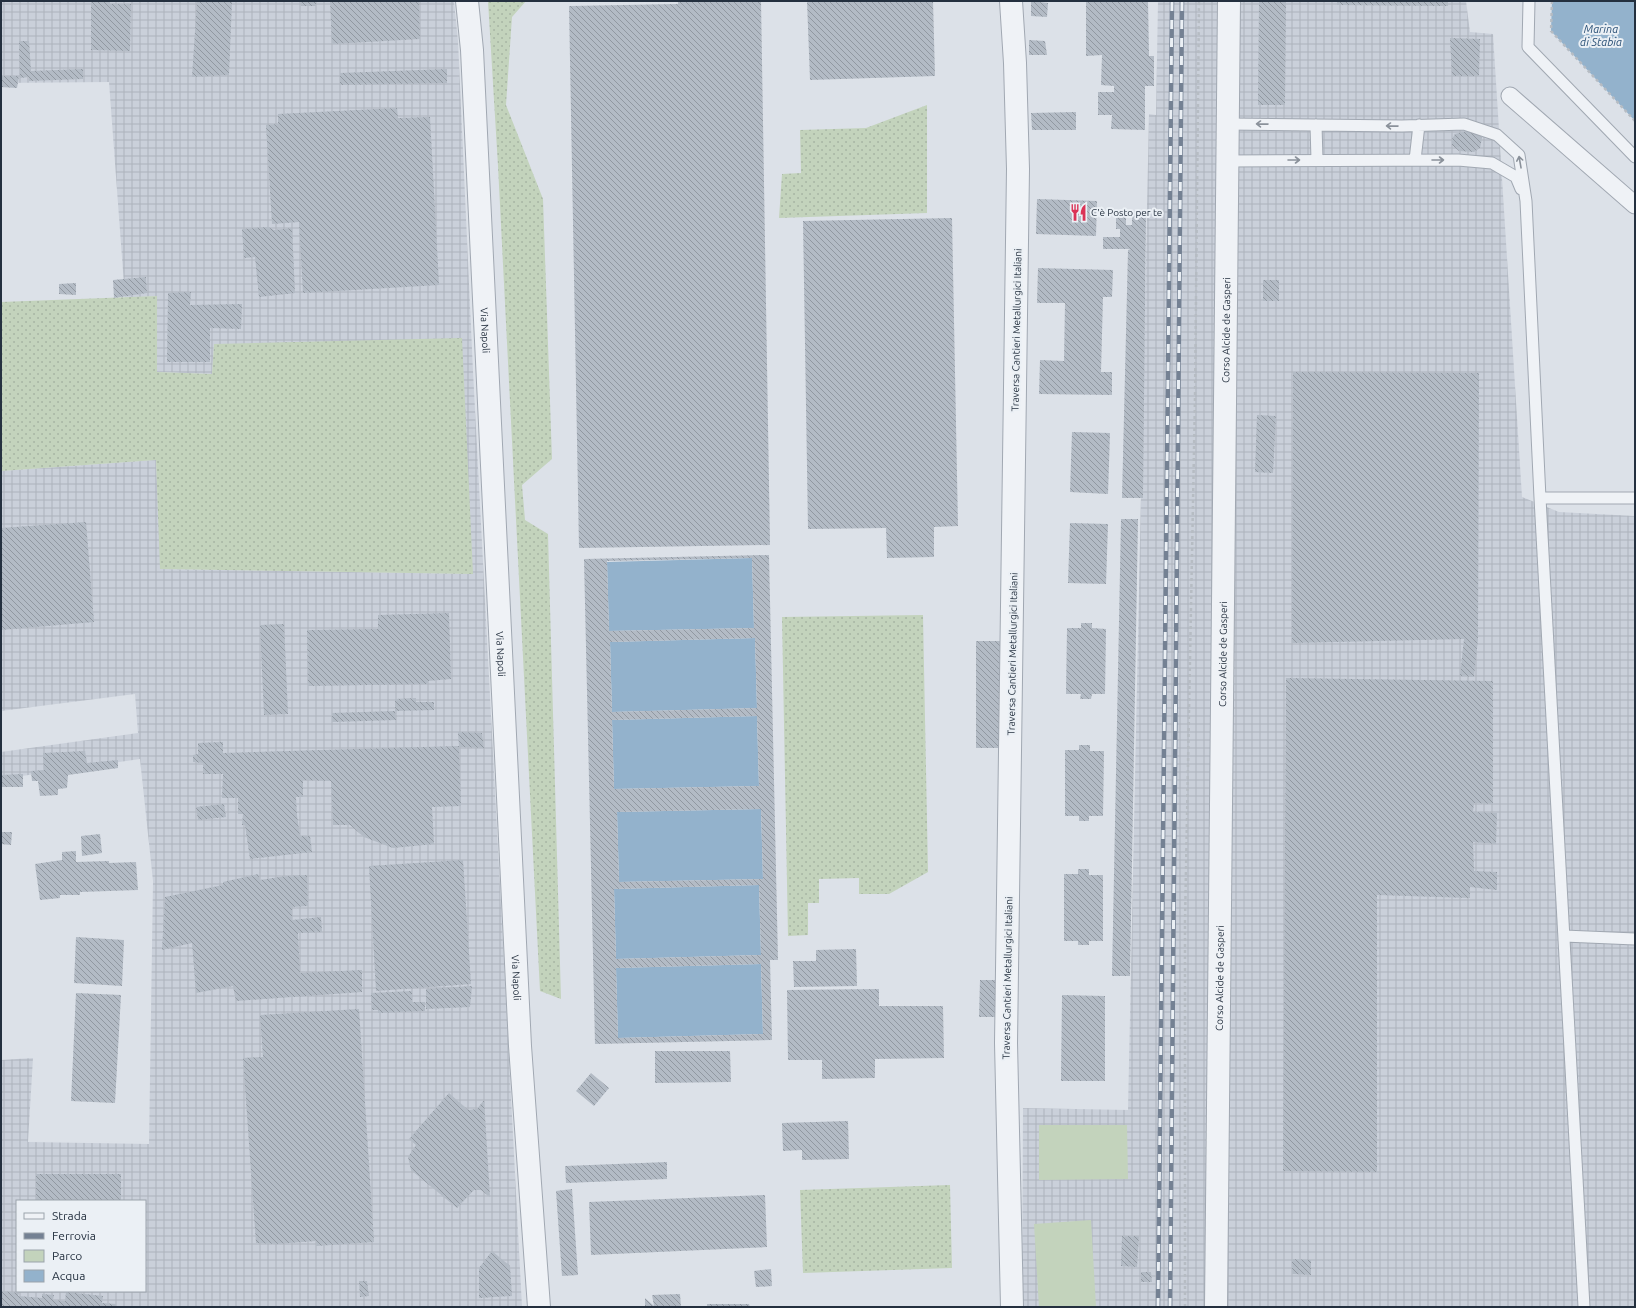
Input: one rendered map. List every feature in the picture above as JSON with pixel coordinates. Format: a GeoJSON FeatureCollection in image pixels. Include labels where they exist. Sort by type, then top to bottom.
{"type":"FeatureCollection","features":[{"type":"Feature","properties":{"kind":"street","name":"Via Napoli"},"geometry":{"type":"LineString","coordinates":[[467,1],[472,50],[520,1046],[539,1307]]}},
{"type":"Feature","properties":{"kind":"street","name":"Traversa Cantieri Metallurgici Italiani"},"geometry":{"type":"LineString","coordinates":[[1011,1],[1015,63],[1018,169],[1006,1043],[1012,1307]]}},
{"type":"Feature","properties":{"kind":"street","name":"Corso Alcide de Gasperi"},"geometry":{"type":"LineString","coordinates":[[1216,1307],[1229,1]]}},
{"type":"Feature","properties":{"kind":"street"},"geometry":{"type":"LineString","coordinates":[[1510,96],[1635,205]]}},
{"type":"Feature","properties":{"kind":"lane"},"geometry":{"type":"LineString","coordinates":[[1529,1],[1528,47],[1635,156]]}},
{"type":"Feature","properties":{"kind":"lane"},"geometry":{"type":"LineString","coordinates":[[1228,124],[1464,124],[1497,135],[1519,156],[1526,201],[1540,498],[1584,1307]]}},
{"type":"Feature","properties":{"kind":"lane"},"geometry":{"type":"LineString","coordinates":[[1316,125],[1317,160]]}},
{"type":"Feature","properties":{"kind":"lane"},"geometry":{"type":"LineString","coordinates":[[1415,160],[1419,125]]}},
{"type":"Feature","properties":{"kind":"lane"},"geometry":{"type":"LineString","coordinates":[[1227,161],[1458,160],[1492,163],[1516,177],[1526,201]]}},
{"type":"Feature","properties":{"kind":"lane"},"geometry":{"type":"LineString","coordinates":[[1540,498],[1635,498]]}},
{"type":"Feature","properties":{"kind":"lane"},"geometry":{"type":"LineString","coordinates":[[1564,936],[1635,939]]}},
{"type":"Feature","properties":{"kind":"path"},"geometry":{"type":"LineString","coordinates":[[1185,1307],[1185,922],[1195,398],[1199,1]]}},
{"type":"Feature","properties":{"kind":"path"},"geometry":{"type":"LineString","coordinates":[[1552,1],[1551,31],[1635,120]]}},
{"type":"Feature","properties":{"kind":"shaded area"},"geometry":{"type":"Polygon","coordinates":[[[1,1],[454,1],[458,41],[473,371],[522,1307],[1,1307],[1,1060],[33,1058],[28,1142],[149,1144],[153,881],[140,759],[1,779],[1,752],[138,733],[135,694],[1,711],[1,471],[156,460],[161,569],[473,574],[214,344],[212,374],[157,372],[157,296],[125,298],[109,82],[1,83],[1,1]]]}},
{"type":"Feature","properties":{"kind":"shaded area"},"geometry":{"type":"Polygon","coordinates":[[[1158,1],[1466,1],[1470,32],[1493,34],[1522,497],[1559,512],[1635,516],[1635,1307],[1022,1307],[1023,1108],[1128,1110],[1149,114],[1156,115],[1158,1]]]}},
{"type":"Feature","properties":{"kind":"green space"},"geometry":{"type":"Polygon","coordinates":[[[488,1],[526,1],[512,17],[506,105],[543,199],[552,459],[522,485],[525,520],[548,534],[561,999],[540,991],[498,166],[488,1]]]}},
{"type":"Feature","properties":{"kind":"green space"},"geometry":{"type":"Polygon","coordinates":[[[927,105],[927,213],[779,218],[782,174],[801,173],[800,130],[866,128],[927,105]]]}},
{"type":"Feature","properties":{"kind":"green space"},"geometry":{"type":"Polygon","coordinates":[[[157,296],[157,372],[212,374],[214,344],[462,338],[473,574],[160,569],[156,460],[1,471],[1,302],[157,296]]]}},
{"type":"Feature","properties":{"kind":"green space"},"geometry":{"type":"Polygon","coordinates":[[[923,615],[928,872],[889,894],[859,894],[859,878],[819,879],[819,903],[808,903],[808,935],[788,936],[782,617],[923,615]]]}},
{"type":"Feature","properties":{"kind":"green space"},"geometry":{"type":"Polygon","coordinates":[[[1039,1125],[1127,1125],[1128,1179],[1039,1180],[1039,1125]]]}},
{"type":"Feature","properties":{"kind":"green space"},"geometry":{"type":"Polygon","coordinates":[[[950,1185],[952,1268],[803,1273],[800,1190],[950,1185]]]}},
{"type":"Feature","properties":{"kind":"green space"},"geometry":{"type":"Polygon","coordinates":[[[1091,1220],[1096,1307],[1039,1307],[1034,1224],[1091,1220]]]}},
{"type":"Feature","properties":{"kind":"water","name":"Marina di Stabia"},"geometry":{"type":"Polygon","coordinates":[[[1552,1],[1635,1],[1635,121],[1551,31],[1552,1]]]}},
{"type":"Feature","properties":{"kind":"water"},"geometry":{"type":"Polygon","coordinates":[[[752,558],[754,628],[609,631],[607,562],[752,558]]]}},
{"type":"Feature","properties":{"kind":"water"},"geometry":{"type":"Polygon","coordinates":[[[755,638],[757,708],[612,712],[610,642],[755,638]]]}},
{"type":"Feature","properties":{"kind":"water"},"geometry":{"type":"Polygon","coordinates":[[[757,716],[759,786],[614,789],[612,720],[757,716]]]}},
{"type":"Feature","properties":{"kind":"water"},"geometry":{"type":"Polygon","coordinates":[[[761,809],[763,879],[619,882],[617,812],[761,809]]]}},
{"type":"Feature","properties":{"kind":"water"},"geometry":{"type":"Polygon","coordinates":[[[759,885],[761,955],[616,959],[614,889],[759,885]]]}},
{"type":"Feature","properties":{"kind":"water"},"geometry":{"type":"Polygon","coordinates":[[[761,964],[763,1034],[618,1038],[616,968],[761,964]]]}},
{"type":"Feature","properties":{"kind":"building"},"geometry":{"type":"Polygon","coordinates":[[[91,1],[110,1],[110,4],[131,4],[130,51],[91,50],[91,1]]]}},
{"type":"Feature","properties":{"kind":"building"},"geometry":{"type":"Polygon","coordinates":[[[197,1],[232,1],[229,75],[192,77],[197,1]]]}},
{"type":"Feature","properties":{"kind":"building"},"geometry":{"type":"Polygon","coordinates":[[[301,1],[316,1],[316,6],[301,6],[301,1]]]}},
{"type":"Feature","properties":{"kind":"building"},"geometry":{"type":"Polygon","coordinates":[[[330,1],[419,1],[420,39],[332,44],[330,1]]]}},
{"type":"Feature","properties":{"kind":"building"},"geometry":{"type":"Polygon","coordinates":[[[678,1],[761,1],[770,545],[579,548],[569,6],[678,4],[678,1]]]}},
{"type":"Feature","properties":{"kind":"building"},"geometry":{"type":"Polygon","coordinates":[[[807,1],[933,1],[935,76],[810,80],[807,1]]]}},
{"type":"Feature","properties":{"kind":"building"},"geometry":{"type":"Polygon","coordinates":[[[1031,1],[1048,3],[1047,17],[1031,16],[1031,1]]]}},
{"type":"Feature","properties":{"kind":"building"},"geometry":{"type":"Polygon","coordinates":[[[1148,1],[1149,56],[1154,56],[1154,86],[1145,86],[1145,130],[1111,129],[1112,115],[1098,115],[1098,92],[1114,92],[1114,86],[1101,85],[1102,55],[1086,56],[1086,2],[1148,1]]]}},
{"type":"Feature","properties":{"kind":"building"},"geometry":{"type":"Polygon","coordinates":[[[1259,1],[1286,1],[1285,105],[1258,105],[1259,1]]]}},
{"type":"Feature","properties":{"kind":"building"},"geometry":{"type":"Polygon","coordinates":[[[1337,1],[1448,1],[1448,6],[1337,5],[1337,1]]]}},
{"type":"Feature","properties":{"kind":"building"},"geometry":{"type":"Polygon","coordinates":[[[1450,38],[1480,39],[1479,76],[1452,76],[1450,38]]]}},
{"type":"Feature","properties":{"kind":"building"},"geometry":{"type":"Polygon","coordinates":[[[1029,40],[1045,41],[1047,55],[1029,55],[1029,40]]]}},
{"type":"Feature","properties":{"kind":"building"},"geometry":{"type":"Polygon","coordinates":[[[19,41],[29,41],[31,71],[83,69],[83,79],[29,81],[29,77],[20,78],[19,41]]]}},
{"type":"Feature","properties":{"kind":"building"},"geometry":{"type":"Polygon","coordinates":[[[447,69],[447,83],[340,85],[340,73],[447,69]]]}},
{"type":"Feature","properties":{"kind":"building"},"geometry":{"type":"Polygon","coordinates":[[[1,76],[19,76],[17,88],[1,87],[1,76]]]}},
{"type":"Feature","properties":{"kind":"building"},"geometry":{"type":"Polygon","coordinates":[[[397,108],[398,118],[430,117],[439,285],[303,293],[299,222],[272,224],[266,125],[278,124],[278,114],[397,108]]]}},
{"type":"Feature","properties":{"kind":"building"},"geometry":{"type":"Polygon","coordinates":[[[1076,112],[1076,130],[1032,130],[1031,113],[1076,112]]]}},
{"type":"Feature","properties":{"kind":"building"},"geometry":{"type":"Polygon","coordinates":[[[1463,132],[1476,132],[1482,138],[1480,148],[1474,152],[1459,151],[1452,145],[1452,139],[1455,134],[1463,132]]]}},
{"type":"Feature","properties":{"kind":"building"},"geometry":{"type":"Polygon","coordinates":[[[1037,199],[1097,201],[1096,236],[1036,234],[1037,199]]]}},
{"type":"Feature","properties":{"kind":"building"},"geometry":{"type":"Polygon","coordinates":[[[1146,210],[1143,498],[1122,498],[1128,250],[1131,249],[1103,249],[1103,237],[1120,237],[1120,229],[1116,229],[1116,213],[1126,214],[1126,225],[1132,225],[1132,211],[1146,210]]]}},
{"type":"Feature","properties":{"kind":"building"},"geometry":{"type":"Polygon","coordinates":[[[952,218],[958,526],[934,527],[934,557],[887,558],[886,528],[808,529],[803,221],[952,218]]]}},
{"type":"Feature","properties":{"kind":"building"},"geometry":{"type":"Polygon","coordinates":[[[268,227],[274,230],[292,228],[295,293],[259,297],[255,257],[244,258],[242,229],[268,227]]]}},
{"type":"Feature","properties":{"kind":"building"},"geometry":{"type":"Polygon","coordinates":[[[1038,268],[1113,270],[1112,297],[1103,297],[1101,372],[1112,372],[1112,395],[1039,394],[1040,360],[1064,361],[1065,303],[1037,303],[1038,268]]]}},
{"type":"Feature","properties":{"kind":"building"},"geometry":{"type":"Polygon","coordinates":[[[146,277],[147,293],[114,298],[113,280],[146,277]]]}},
{"type":"Feature","properties":{"kind":"building"},"geometry":{"type":"Polygon","coordinates":[[[1263,280],[1279,280],[1279,301],[1263,301],[1263,280]]]}},
{"type":"Feature","properties":{"kind":"building"},"geometry":{"type":"Polygon","coordinates":[[[76,283],[76,295],[59,294],[59,284],[76,283]]]}},
{"type":"Feature","properties":{"kind":"building"},"geometry":{"type":"Polygon","coordinates":[[[191,292],[190,305],[242,304],[241,329],[210,328],[210,362],[167,362],[168,293],[191,292]]]}},
{"type":"Feature","properties":{"kind":"building"},"geometry":{"type":"Polygon","coordinates":[[[1293,372],[1479,373],[1478,639],[1474,677],[1460,676],[1464,639],[1292,643],[1293,372]]]}},
{"type":"Feature","properties":{"kind":"building"},"geometry":{"type":"Polygon","coordinates":[[[1257,415],[1276,416],[1273,473],[1255,472],[1257,415]]]}},
{"type":"Feature","properties":{"kind":"building"},"geometry":{"type":"Polygon","coordinates":[[[1072,432],[1110,433],[1108,494],[1070,492],[1072,432]]]}},
{"type":"Feature","properties":{"kind":"building"},"geometry":{"type":"Polygon","coordinates":[[[1121,519],[1138,519],[1130,976],[1112,976],[1121,519]]]}},
{"type":"Feature","properties":{"kind":"building"},"geometry":{"type":"Polygon","coordinates":[[[86,522],[94,622],[1,630],[1,528],[86,522]]]}},
{"type":"Feature","properties":{"kind":"building"},"geometry":{"type":"Polygon","coordinates":[[[1070,523],[1108,524],[1106,584],[1068,583],[1070,523]]]}},
{"type":"Feature","properties":{"kind":"building"},"geometry":{"type":"Polygon","coordinates":[[[769,555],[778,960],[770,960],[772,1040],[595,1044],[584,559],[769,555]],[[752,558],[607,561],[609,631],[754,628],[752,558]],[[755,638],[610,642],[612,712],[757,708],[755,638]],[[757,716],[612,720],[614,789],[759,786],[757,716]],[[761,809],[617,812],[619,882],[763,879],[761,809]],[[759,885],[614,889],[616,959],[761,955],[759,885]],[[761,964],[616,968],[618,1038],[763,1034],[761,964]]]}},
{"type":"Feature","properties":{"kind":"building"},"geometry":{"type":"Polygon","coordinates":[[[449,613],[451,679],[428,681],[428,684],[308,686],[307,630],[378,629],[378,615],[449,613]]]}},
{"type":"Feature","properties":{"kind":"building"},"geometry":{"type":"Polygon","coordinates":[[[1081,623],[1092,623],[1092,628],[1106,629],[1105,694],[1092,694],[1091,699],[1080,699],[1081,694],[1066,694],[1067,628],[1081,628],[1081,623]]]}},
{"type":"Feature","properties":{"kind":"building"},"geometry":{"type":"Polygon","coordinates":[[[284,624],[288,714],[264,715],[260,625],[284,624]]]}},
{"type":"Feature","properties":{"kind":"building"},"geometry":{"type":"Polygon","coordinates":[[[976,641],[1001,641],[1000,748],[976,748],[976,641]]]}},
{"type":"Feature","properties":{"kind":"building"},"geometry":{"type":"Polygon","coordinates":[[[1286,678],[1493,681],[1493,804],[1474,803],[1473,812],[1497,813],[1496,844],[1473,842],[1474,871],[1497,872],[1497,890],[1470,887],[1470,898],[1377,895],[1377,1172],[1283,1171],[1286,678]]]}},
{"type":"Feature","properties":{"kind":"building"},"geometry":{"type":"Polygon","coordinates":[[[416,698],[416,702],[434,702],[434,710],[395,711],[395,699],[416,698]]]}},
{"type":"Feature","properties":{"kind":"building"},"geometry":{"type":"Polygon","coordinates":[[[395,711],[396,720],[332,722],[332,713],[395,711]]]}},
{"type":"Feature","properties":{"kind":"building"},"geometry":{"type":"Polygon","coordinates":[[[458,732],[482,733],[484,748],[459,747],[461,806],[432,807],[434,844],[393,848],[364,837],[350,825],[333,825],[331,781],[303,780],[303,797],[296,797],[297,815],[300,836],[310,836],[312,852],[250,859],[245,825],[242,825],[243,814],[238,814],[238,798],[222,798],[223,774],[203,774],[203,763],[193,762],[193,755],[198,754],[198,743],[223,742],[223,753],[459,746],[458,732]]]}},
{"type":"Feature","properties":{"kind":"building"},"geometry":{"type":"Polygon","coordinates":[[[1079,745],[1090,745],[1090,751],[1104,751],[1103,816],[1089,816],[1089,821],[1079,821],[1079,816],[1065,816],[1065,750],[1079,750],[1079,745]]]}},
{"type":"Feature","properties":{"kind":"building"},"geometry":{"type":"Polygon","coordinates":[[[85,751],[87,763],[118,760],[118,768],[68,775],[67,788],[58,789],[58,795],[40,796],[38,781],[32,781],[31,771],[44,770],[43,753],[85,751]]]}},
{"type":"Feature","properties":{"kind":"building"},"geometry":{"type":"Polygon","coordinates":[[[23,774],[23,787],[1,787],[1,775],[23,774]]]}},
{"type":"Feature","properties":{"kind":"building"},"geometry":{"type":"Polygon","coordinates":[[[224,804],[226,817],[198,820],[196,807],[224,804]]]}},
{"type":"Feature","properties":{"kind":"building"},"geometry":{"type":"Polygon","coordinates":[[[1,832],[12,832],[11,845],[1,844],[1,832]]]}},
{"type":"Feature","properties":{"kind":"building"},"geometry":{"type":"Polygon","coordinates":[[[100,834],[102,853],[82,856],[81,836],[100,834]]]}},
{"type":"Feature","properties":{"kind":"building"},"geometry":{"type":"Polygon","coordinates":[[[76,851],[76,862],[136,862],[138,890],[80,892],[80,895],[60,895],[60,898],[40,900],[35,864],[62,860],[62,852],[76,851]]]}},
{"type":"Feature","properties":{"kind":"building"},"geometry":{"type":"Polygon","coordinates":[[[463,860],[471,984],[376,991],[369,866],[463,860]]]}},
{"type":"Feature","properties":{"kind":"building"},"geometry":{"type":"Polygon","coordinates":[[[1078,869],[1089,869],[1089,875],[1103,875],[1103,941],[1089,941],[1089,945],[1078,945],[1078,941],[1064,941],[1064,874],[1078,874],[1078,869]]]}},
{"type":"Feature","properties":{"kind":"building"},"geometry":{"type":"Polygon","coordinates":[[[258,874],[260,880],[286,876],[307,875],[308,906],[292,907],[292,920],[321,917],[322,932],[298,933],[300,973],[362,970],[362,992],[236,1001],[233,986],[196,993],[192,943],[162,950],[165,897],[223,885],[223,882],[258,874]]]}},
{"type":"Feature","properties":{"kind":"building"},"geometry":{"type":"Polygon","coordinates":[[[76,937],[124,940],[122,986],[74,983],[76,937]]]}},
{"type":"Feature","properties":{"kind":"building"},"geometry":{"type":"Polygon","coordinates":[[[856,949],[857,986],[794,987],[793,961],[816,961],[816,950],[856,949]]]}},
{"type":"Feature","properties":{"kind":"building"},"geometry":{"type":"Polygon","coordinates":[[[980,980],[998,980],[997,1017],[979,1017],[980,980]]]}},
{"type":"Feature","properties":{"kind":"building"},"geometry":{"type":"Polygon","coordinates":[[[472,986],[470,1007],[426,1009],[426,989],[472,986]]]}},
{"type":"Feature","properties":{"kind":"building"},"geometry":{"type":"Polygon","coordinates":[[[879,989],[879,1006],[943,1006],[944,1058],[875,1059],[875,1078],[822,1079],[822,1060],[788,1060],[787,990],[879,989]]]}},
{"type":"Feature","properties":{"kind":"building"},"geometry":{"type":"Polygon","coordinates":[[[412,991],[412,1002],[425,1002],[425,1011],[378,1013],[378,1010],[372,1010],[371,993],[412,991]]]}},
{"type":"Feature","properties":{"kind":"building"},"geometry":{"type":"Polygon","coordinates":[[[76,993],[121,995],[115,1103],[71,1101],[76,993]]]}},
{"type":"Feature","properties":{"kind":"building"},"geometry":{"type":"Polygon","coordinates":[[[1062,995],[1105,996],[1105,1081],[1061,1081],[1062,995]]]}},
{"type":"Feature","properties":{"kind":"building"},"geometry":{"type":"Polygon","coordinates":[[[359,1009],[374,1242],[316,1246],[316,1241],[276,1244],[256,1243],[243,1058],[263,1057],[260,1015],[359,1009]]]}},
{"type":"Feature","properties":{"kind":"building"},"geometry":{"type":"Polygon","coordinates":[[[655,1051],[730,1051],[731,1082],[655,1083],[655,1051]]]}},
{"type":"Feature","properties":{"kind":"building"},"geometry":{"type":"Polygon","coordinates":[[[591,1073],[609,1088],[594,1106],[576,1091],[591,1073]]]}},
{"type":"Feature","properties":{"kind":"building"},"geometry":{"type":"Polygon","coordinates":[[[449,1093],[468,1110],[477,1109],[484,1100],[490,1197],[481,1190],[474,1190],[457,1208],[411,1170],[408,1157],[416,1145],[409,1139],[449,1093]]]}},
{"type":"Feature","properties":{"kind":"building"},"geometry":{"type":"Polygon","coordinates":[[[848,1121],[849,1159],[802,1160],[802,1150],[783,1151],[782,1123],[848,1121]]]}},
{"type":"Feature","properties":{"kind":"building"},"geometry":{"type":"Polygon","coordinates":[[[667,1162],[667,1179],[566,1183],[565,1166],[667,1162]]]}},
{"type":"Feature","properties":{"kind":"building"},"geometry":{"type":"Polygon","coordinates":[[[36,1174],[121,1174],[121,1200],[36,1200],[36,1174]]]}},
{"type":"Feature","properties":{"kind":"building"},"geometry":{"type":"Polygon","coordinates":[[[572,1189],[578,1275],[562,1276],[556,1191],[572,1189]]]}},
{"type":"Feature","properties":{"kind":"building"},"geometry":{"type":"Polygon","coordinates":[[[765,1195],[767,1247],[591,1255],[589,1202],[765,1195]]]}},
{"type":"Feature","properties":{"kind":"building"},"geometry":{"type":"Polygon","coordinates":[[[1122,1236],[1139,1236],[1137,1267],[1121,1266],[1122,1236]]]}},
{"type":"Feature","properties":{"kind":"building"},"geometry":{"type":"Polygon","coordinates":[[[492,1251],[510,1266],[512,1296],[479,1298],[479,1268],[492,1251]]]}},
{"type":"Feature","properties":{"kind":"building"},"geometry":{"type":"Polygon","coordinates":[[[1292,1259],[1311,1260],[1311,1275],[1292,1274],[1292,1259]]]}},
{"type":"Feature","properties":{"kind":"building"},"geometry":{"type":"Polygon","coordinates":[[[771,1269],[772,1286],[756,1287],[754,1271],[771,1269]]]}},
{"type":"Feature","properties":{"kind":"building"},"geometry":{"type":"Polygon","coordinates":[[[1141,1272],[1151,1272],[1152,1282],[1141,1282],[1141,1272]]]}},
{"type":"Feature","properties":{"kind":"building"},"geometry":{"type":"Polygon","coordinates":[[[359,1281],[367,1281],[369,1296],[360,1297],[359,1281]]]}},
{"type":"Feature","properties":{"kind":"building"},"geometry":{"type":"Polygon","coordinates":[[[1,1291],[19,1293],[18,1296],[42,1298],[42,1294],[54,1295],[53,1300],[65,1301],[66,1292],[103,1296],[102,1303],[116,1304],[116,1307],[1,1307],[1,1291]]]}},
{"type":"Feature","properties":{"kind":"building"},"geometry":{"type":"Polygon","coordinates":[[[680,1294],[681,1307],[645,1307],[645,1298],[654,1306],[652,1295],[680,1294]]]}},
{"type":"Feature","properties":{"kind":"building"},"geometry":{"type":"Polygon","coordinates":[[[707,1304],[749,1304],[750,1307],[707,1307],[707,1304]]]}},
{"type":"Feature","properties":{"kind":"railway"},"geometry":{"type":"LineString","coordinates":[[1158,1307],[1172,1]]}},
{"type":"Feature","properties":{"kind":"railway"},"geometry":{"type":"LineString","coordinates":[[1170,1307],[1182,1]]}},
{"type":"Feature","properties":{"kind":"place","name":"C'è Posto per te"},"geometry":{"type":"Point","coordinates":[1078,212]}}]}
